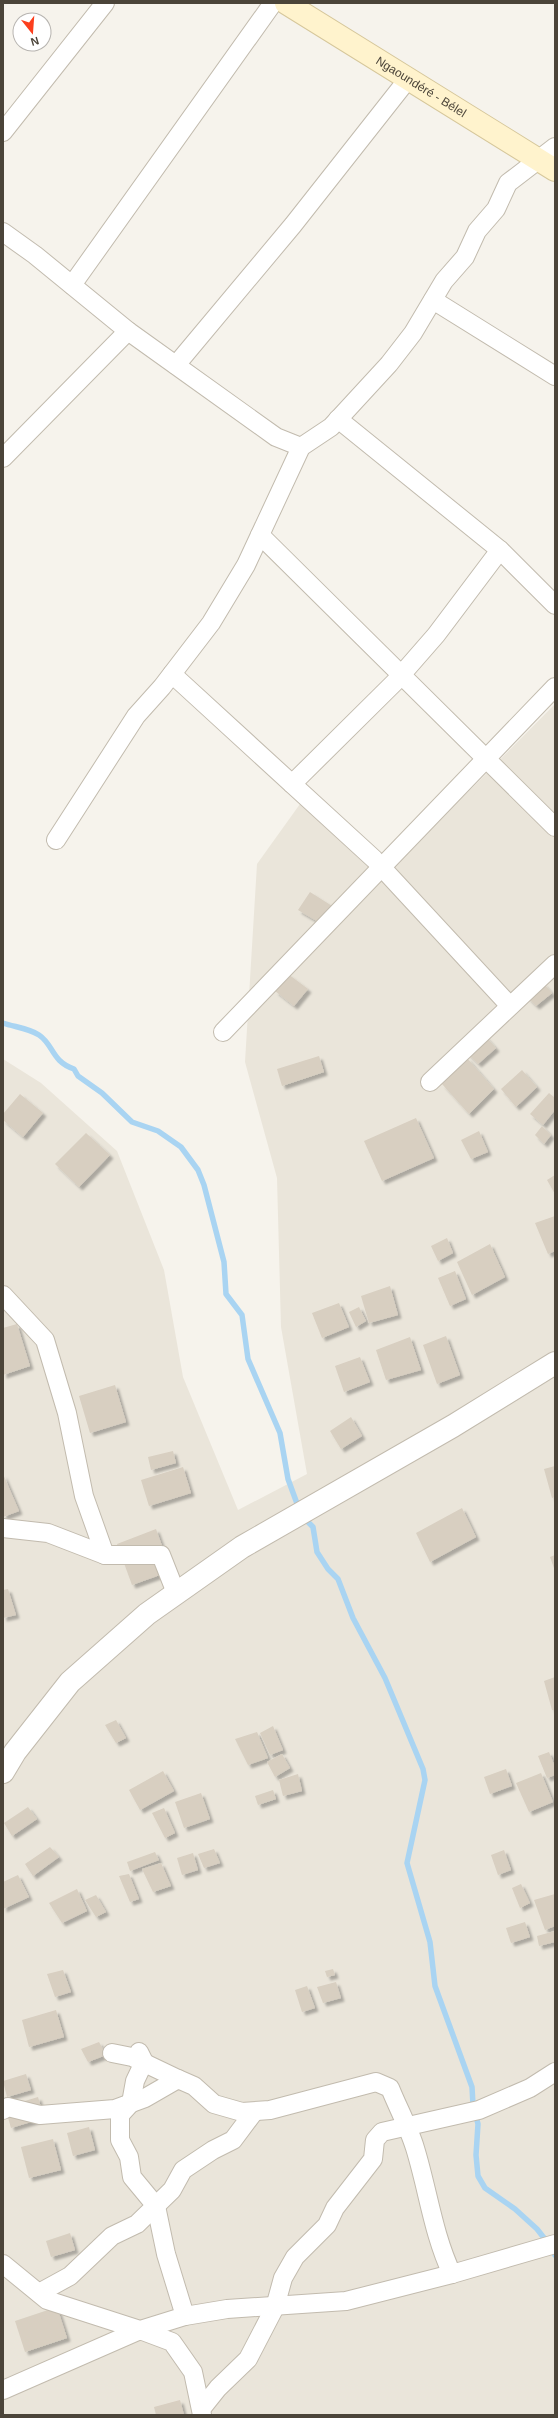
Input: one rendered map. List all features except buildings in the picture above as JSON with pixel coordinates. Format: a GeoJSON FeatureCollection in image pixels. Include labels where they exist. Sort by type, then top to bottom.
{"type":"FeatureCollection","features":[{"type":"Feature","properties":{"kind":"main road","name":"Ngaoundéré - Bélel"},"geometry":{"type":"LineString","coordinates":[[286,3],[408,79],[550,159]]}},
{"type":"Feature","properties":{"kind":"street"},"geometry":{"type":"LineString","coordinates":[[3,132],[105,3]]}},
{"type":"Feature","properties":{"kind":"street"},"geometry":{"type":"LineString","coordinates":[[72,285],[273,3]]}},
{"type":"Feature","properties":{"kind":"street"},"geometry":{"type":"LineString","coordinates":[[176,365],[292,225],[408,79]]}},
{"type":"Feature","properties":{"kind":"street"},"geometry":{"type":"LineString","coordinates":[[56,840],[136,716],[172,674],[211,623],[246,565],[301,446],[331,427],[394,358],[413,333],[444,281],[464,257],[477,231],[496,209],[508,183],[550,159]]}},
{"type":"Feature","properties":{"kind":"street"},"geometry":{"type":"LineString","coordinates":[[3,232],[35,255],[128,331],[276,437],[301,446]]}},
{"type":"Feature","properties":{"kind":"street"},"geometry":{"type":"LineString","coordinates":[[433,300],[555,376]]}},
{"type":"Feature","properties":{"kind":"street"},"geometry":{"type":"LineString","coordinates":[[3,458],[128,331]]}},
{"type":"Feature","properties":{"kind":"street"},"geometry":{"type":"LineString","coordinates":[[338,419],[500,550],[555,605]]}},
{"type":"Feature","properties":{"kind":"street"},"geometry":{"type":"LineString","coordinates":[[260,534],[555,828]]}},
{"type":"Feature","properties":{"kind":"street"},"geometry":{"type":"LineString","coordinates":[[292,784],[401,675],[436,635],[500,550]]}},
{"type":"Feature","properties":{"kind":"street"},"geometry":{"type":"LineString","coordinates":[[172,674],[382,867],[510,1006]]}},
{"type":"Feature","properties":{"kind":"street"},"geometry":{"type":"LineString","coordinates":[[224,1032],[555,687]]}},
{"type":"Feature","properties":{"kind":"street"},"geometry":{"type":"LineString","coordinates":[[430,1082],[555,964]]}},
{"type":"Feature","properties":{"kind":"street"},"geometry":{"type":"LineString","coordinates":[[3,1296],[45,1340],[67,1413],[84,1496],[105,1555]]}},
{"type":"Feature","properties":{"kind":"street"},"geometry":{"type":"LineString","coordinates":[[3,1772],[14,1752],[70,1682],[147,1614],[242,1547],[454,1426],[555,1363]]}},
{"type":"Feature","properties":{"kind":"street"},"geometry":{"type":"LineString","coordinates":[[3,1528],[48,1533],[105,1555],[162,1555],[176,1594]]}},
{"type":"Feature","properties":{"kind":"street"},"geometry":{"type":"LineString","coordinates":[[112,2053],[132,2057],[141,2057],[178,2079],[194,2086],[214,2104],[242,2112],[270,2110],[376,2082],[390,2088],[415,2147],[433,2219],[444,2256],[452,2274]]}},
{"type":"Feature","properties":{"kind":"street"},"geometry":{"type":"LineString","coordinates":[[141,2057],[131,2103],[120,2115],[120,2140],[129,2157],[132,2177],[156,2206],[166,2254],[185,2316]]}},
{"type":"Feature","properties":{"kind":"street"},"geometry":{"type":"LineString","coordinates":[[202,2411],[218,2388],[248,2359],[275,2307],[283,2278],[294,2257],[327,2225],[335,2208],[373,2159],[375,2140],[382,2132],[405,2125],[473,2112],[530,2088],[555,2072]]}},
{"type":"Feature","properties":{"kind":"street"},"geometry":{"type":"LineString","coordinates":[[3,2110],[8,2107],[40,2115],[115,2109],[131,2103],[178,2079]]}},
{"type":"Feature","properties":{"kind":"street"},"geometry":{"type":"LineString","coordinates":[[39,2294],[70,2276],[112,2236],[136,2224],[172,2190],[183,2170],[213,2150],[233,2140],[254,2112]]}},
{"type":"Feature","properties":{"kind":"street"},"geometry":{"type":"LineString","coordinates":[[3,2390],[140,2330],[185,2316],[227,2309],[275,2307],[346,2301],[452,2274],[549,2246]]}},
{"type":"Feature","properties":{"kind":"street"},"geometry":{"type":"LineString","coordinates":[[3,2264],[47,2300],[172,2342],[193,2372],[202,2411]]}},
{"type":"Feature","properties":{"kind":"shaded area"},"geometry":{"type":"Polygon","coordinates":[[[555,704],[555,2415],[3,2415],[3,1059],[41,1083],[117,1151],[164,1270],[183,1377],[238,1510],[307,1474],[281,1327],[277,1178],[245,1062],[257,864],[305,797],[386,868],[474,786],[555,704]]]}},
{"type":"Feature","properties":{"kind":"waterway"},"geometry":{"type":"LineString","coordinates":[[3,1023],[26,1029],[39,1035],[48,1043],[61,1062],[74,1069],[78,1076],[102,1093],[132,1122],[158,1131],[181,1147],[198,1170],[204,1185],[224,1262],[226,1294],[242,1315],[248,1359],[280,1433],[288,1479],[299,1509]]}},
{"type":"Feature","properties":{"kind":"waterway"},"geometry":{"type":"LineString","coordinates":[[303,1517],[313,1527],[317,1552],[328,1569],[338,1579],[353,1618],[385,1678],[423,1769],[425,1780],[407,1863],[430,1942],[435,1986],[472,2087],[473,2105],[478,2124],[476,2155],[478,2176],[485,2188],[515,2209],[537,2229],[555,2255]]}}]}
